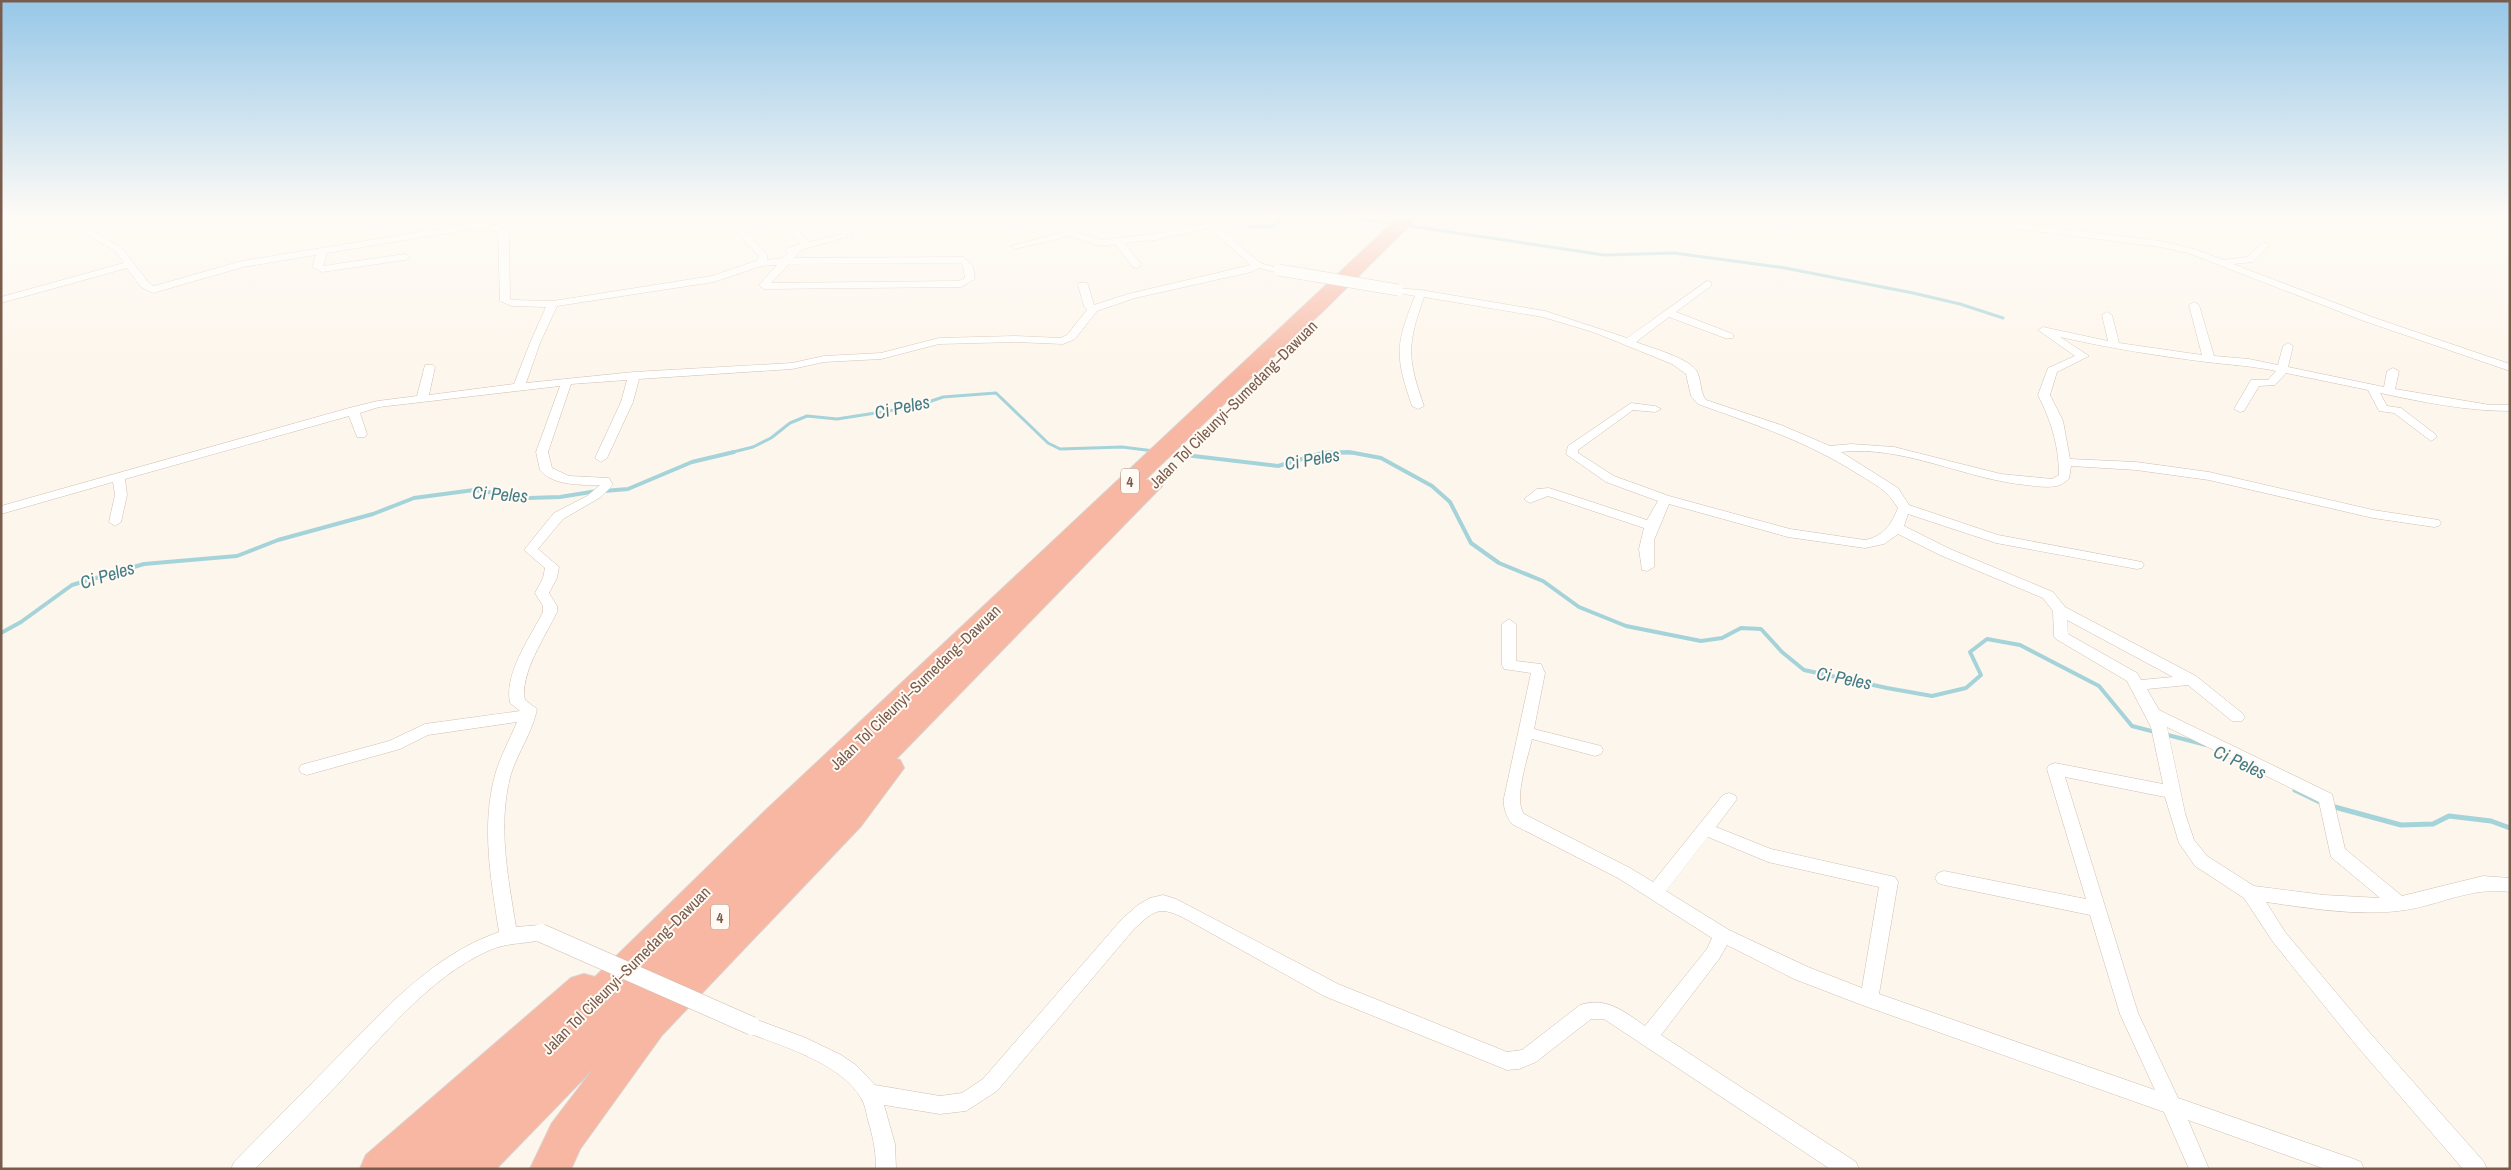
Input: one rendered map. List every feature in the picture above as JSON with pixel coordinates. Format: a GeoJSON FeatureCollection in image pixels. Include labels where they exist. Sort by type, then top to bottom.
{"type":"FeatureCollection","features":[{"type":"Feature","properties":{"kind":"highway","name":"Jalan Tol Cileunyi–Sumedang–Dawuan"},"geometry":{"type":"LineString","coordinates":[[426,1169],[776,820],[1024,598],[1256,370],[1356,269]]}},
{"type":"Feature","properties":{"kind":"highway","name":"Jalan Tol Cileunyi–Sumedang–Dawuan"},"geometry":{"type":"LineString","coordinates":[[1256,370],[1368,269]]}},
{"type":"Feature","properties":{"kind":"highway","name":"Jalan Tol Cileunyi–Sumedang–Dawuan"},"geometry":{"type":"LineString","coordinates":[[468,1169],[973,664],[1024,598]]}},
{"type":"Feature","properties":{"kind":"highway"},"geometry":{"type":"LineString","coordinates":[[550,1169],[566,1136],[649,1024],[850,817],[973,664]]}},
{"type":"Feature","properties":{"kind":"highway"},"geometry":{"type":"LineString","coordinates":[[380,1169],[776,820]]}},
{"type":"Feature","properties":{"kind":"street"},"geometry":{"type":"LineString","coordinates":[[1,300],[115,269]]}},
{"type":"Feature","properties":{"kind":"street"},"geometry":{"type":"LineString","coordinates":[[131,269],[147,288],[153,290],[226,269]]}},
{"type":"Feature","properties":{"kind":"street"},"geometry":{"type":"LineString","coordinates":[[505,269],[506,300],[512,303],[553,304],[714,279],[740,269]]}},
{"type":"Feature","properties":{"kind":"street"},"geometry":{"type":"LineString","coordinates":[[779,269],[764,286],[961,284],[970,279],[968,269]]}},
{"type":"Feature","properties":{"kind":"street"},"geometry":{"type":"LineString","coordinates":[[1,510],[378,404],[568,381],[590,373],[634,375],[792,366],[824,359],[881,356],[939,341],[1015,339],[1063,341],[1071,336],[1093,309],[1132,296],[1252,269]]}},
{"type":"Feature","properties":{"kind":"street"},"geometry":{"type":"LineString","coordinates":[[1273,269],[1538,312],[1597,330],[1686,367],[1691,372],[1697,396],[1706,404],[1778,428],[1829,450],[1894,491],[1904,508],[1996,539],[2138,565]]}},
{"type":"Feature","properties":{"kind":"street"},"geometry":{"type":"LineString","coordinates":[[2239,269],[2341,309],[2510,368]]}},
{"type":"Feature","properties":{"kind":"street"},"geometry":{"type":"LineString","coordinates":[[1627,342],[1707,284]]}},
{"type":"Feature","properties":{"kind":"street"},"geometry":{"type":"LineString","coordinates":[[1083,285],[1089,306],[1093,309]]}},
{"type":"Feature","properties":{"kind":"street"},"geometry":{"type":"LineString","coordinates":[[1418,406],[1402,354],[1403,340],[1421,293]]}},
{"type":"Feature","properties":{"kind":"street"},"geometry":{"type":"LineString","coordinates":[[519,387],[535,343],[553,304]]}},
{"type":"Feature","properties":{"kind":"street"},"geometry":{"type":"LineString","coordinates":[[2194,305],[2209,359]]}},
{"type":"Feature","properties":{"kind":"street"},"geometry":{"type":"LineString","coordinates":[[1669,313],[1728,336]]}},
{"type":"Feature","properties":{"kind":"street"},"geometry":{"type":"LineString","coordinates":[[2108,315],[2114,346]]}},
{"type":"Feature","properties":{"kind":"street"},"geometry":{"type":"LineString","coordinates":[[1829,450],[1851,447],[1887,450],[2001,478],[2055,483],[2065,476],[2065,462],[2057,421],[2044,395],[2045,390],[2052,370],[2083,356],[2058,342],[2043,330],[2114,346],[2209,359],[2249,362],[2374,390],[2490,408],[2510,408]]}},
{"type":"Feature","properties":{"kind":"street"},"geometry":{"type":"LineString","coordinates":[[2240,409],[2254,383],[2274,382],[2282,370],[2288,346]]}},
{"type":"Feature","properties":{"kind":"street"},"geometry":{"type":"LineString","coordinates":[[422,398],[429,367]]}},
{"type":"Feature","properties":{"kind":"street"},"geometry":{"type":"LineString","coordinates":[[2389,392],[2393,371]]}},
{"type":"Feature","properties":{"kind":"street"},"geometry":{"type":"LineString","coordinates":[[601,458],[627,402],[634,375]]}},
{"type":"Feature","properties":{"kind":"street"},"geometry":{"type":"LineString","coordinates":[[508,935],[496,859],[495,822],[503,776],[529,709],[518,703],[516,693],[526,658],[550,612],[550,606],[542,593],[552,572],[548,562],[531,550],[556,518],[603,490],[606,481],[578,482],[555,476],[546,470],[542,452],[568,381]]}},
{"type":"Feature","properties":{"kind":"street"},"geometry":{"type":"LineString","coordinates":[[2374,390],[2384,409],[2397,410],[2431,438]]}},
{"type":"Feature","properties":{"kind":"street"},"geometry":{"type":"LineString","coordinates":[[1655,409],[1631,406],[1571,452],[1576,459],[1610,479],[1665,499],[1788,533],[1865,544],[1879,541],[1897,528],[1904,508]]}},
{"type":"Feature","properties":{"kind":"street"},"geometry":{"type":"LineString","coordinates":[[353,410],[361,434]]}},
{"type":"Feature","properties":{"kind":"street"},"geometry":{"type":"LineString","coordinates":[[2065,462],[2136,466],[2209,476],[2373,514],[2434,523]]}},
{"type":"Feature","properties":{"kind":"street"},"geometry":{"type":"LineString","coordinates":[[114,522],[121,495],[119,478]]}},
{"type":"Feature","properties":{"kind":"street"},"geometry":{"type":"LineString","coordinates":[[1530,499],[1542,492],[1549,492],[1652,526]]}},
{"type":"Feature","properties":{"kind":"street"},"geometry":{"type":"LineString","coordinates":[[1647,567],[1646,559],[1652,526],[1665,499]]}},
{"type":"Feature","properties":{"kind":"street"},"geometry":{"type":"LineString","coordinates":[[1897,528],[1944,552],[2048,595],[2060,610],[2192,680],[2237,717]]}},
{"type":"Feature","properties":{"kind":"street"},"geometry":{"type":"LineString","coordinates":[[2060,610],[2062,636],[2132,677],[2138,685],[2159,728],[2177,813],[2187,843],[2201,861],[2250,893],[2291,952],[2363,1039],[2478,1169]]}},
{"type":"Feature","properties":{"kind":"street"},"geometry":{"type":"LineString","coordinates":[[1509,624],[1509,665],[1538,669],[1510,808],[1518,819],[1624,873],[1723,935],[1801,973],[1869,999],[2354,1169]]}},
{"type":"Feature","properties":{"kind":"street"},"geometry":{"type":"LineString","coordinates":[[2138,685],[2192,680]]}},
{"type":"Feature","properties":{"kind":"street"},"geometry":{"type":"LineString","coordinates":[[307,769],[394,745],[425,730],[528,715]]}},
{"type":"Feature","properties":{"kind":"street"},"geometry":{"type":"LineString","coordinates":[[2159,728],[2320,793],[2329,807],[2337,852],[2399,904]]}},
{"type":"Feature","properties":{"kind":"street"},"geometry":{"type":"LineString","coordinates":[[1525,732],[1595,750]]}},
{"type":"Feature","properties":{"kind":"street"},"geometry":{"type":"LineString","coordinates":[[2173,792],[2055,769],[2129,1014],[2199,1169]]}},
{"type":"Feature","properties":{"kind":"street"},"geometry":{"type":"LineString","coordinates":[[1655,892],[1682,856],[1707,830],[1729,799]]}},
{"type":"Feature","properties":{"kind":"street"},"geometry":{"type":"LineString","coordinates":[[1707,830],[1768,854],[1889,882],[1869,999]]}},
{"type":"Feature","properties":{"kind":"street"},"geometry":{"type":"LineString","coordinates":[[1944,878],[2097,909]]}},
{"type":"Feature","properties":{"kind":"street"},"geometry":{"type":"LineString","coordinates":[[2250,893],[2335,903],[2399,904],[2489,882],[2510,885]]}},
{"type":"Feature","properties":{"kind":"street"},"geometry":{"type":"LineString","coordinates":[[869,1093],[940,1105],[966,1102],[990,1085],[1128,924],[1146,907],[1160,901],[1170,903],[1190,913],[1331,990],[1507,1061],[1519,1060],[1529,1056],[1587,1011],[1607,1011],[1849,1169]]}},
{"type":"Feature","properties":{"kind":"street"},"geometry":{"type":"LineString","coordinates":[[240,1169],[427,980],[466,954],[508,935],[541,933],[752,1026],[792,1040],[832,1060],[854,1076],[869,1093],[887,1146],[886,1169]]}},
{"type":"Feature","properties":{"kind":"street"},"geometry":{"type":"LineString","coordinates":[[1647,1038],[1712,954],[1723,935]]}},
{"type":"Feature","properties":{"kind":"waterway"},"geometry":{"type":"LineString","coordinates":[[1788,269],[1913,293],[1960,304],[2003,318]]}},
{"type":"Feature","properties":{"kind":"waterway","name":"Ci Peles"},"geometry":{"type":"LineString","coordinates":[[729,453],[753,447],[771,438],[790,423],[807,416],[837,419],[914,407],[943,397],[996,393],[1048,443],[1060,449],[1122,447],[1154,451]]}},
{"type":"Feature","properties":{"kind":"waterway","name":"Ci Peles"},"geometry":{"type":"LineString","coordinates":[[604,491],[628,489],[692,462],[734,452]]}},
{"type":"Feature","properties":{"kind":"waterway","name":"Ci Peles"},"geometry":{"type":"LineString","coordinates":[[1168,453],[1278,466],[1322,453],[1349,452],[1381,458],[1432,486],[1450,502],[1471,543],[1499,563],[1543,581],[1579,607],[1626,626],[1701,641],[1722,638],[1741,628],[1761,629],[1782,652],[1804,670],[1932,696],[1966,688],[1981,675],[1970,652],[1987,639],[2020,645],[2099,686],[2132,726],[2155,732]]}},
{"type":"Feature","properties":{"kind":"waterway","name":"Ci Peles"},"geometry":{"type":"LineString","coordinates":[[1327,453],[1353,453]]}},
{"type":"Feature","properties":{"kind":"waterway","name":"Ci Peles"},"geometry":{"type":"LineString","coordinates":[[1,633],[21,622],[72,585],[144,564],[237,556],[278,540],[373,514],[414,498],[474,490],[529,498],[560,497],[597,491]]}},
{"type":"Feature","properties":{"kind":"waterway","name":"Ci Peles"},"geometry":{"type":"LineString","coordinates":[[2164,734],[2206,745]]}},
{"type":"Feature","properties":{"kind":"waterway","name":"Ci Peles"},"geometry":{"type":"LineString","coordinates":[[2295,790],[2322,803]]}},
{"type":"Feature","properties":{"kind":"waterway","name":"Ci Peles"},"geometry":{"type":"LineString","coordinates":[[2331,806],[2401,825],[2433,824],[2449,816],[2491,821],[2510,828]]}}]}
